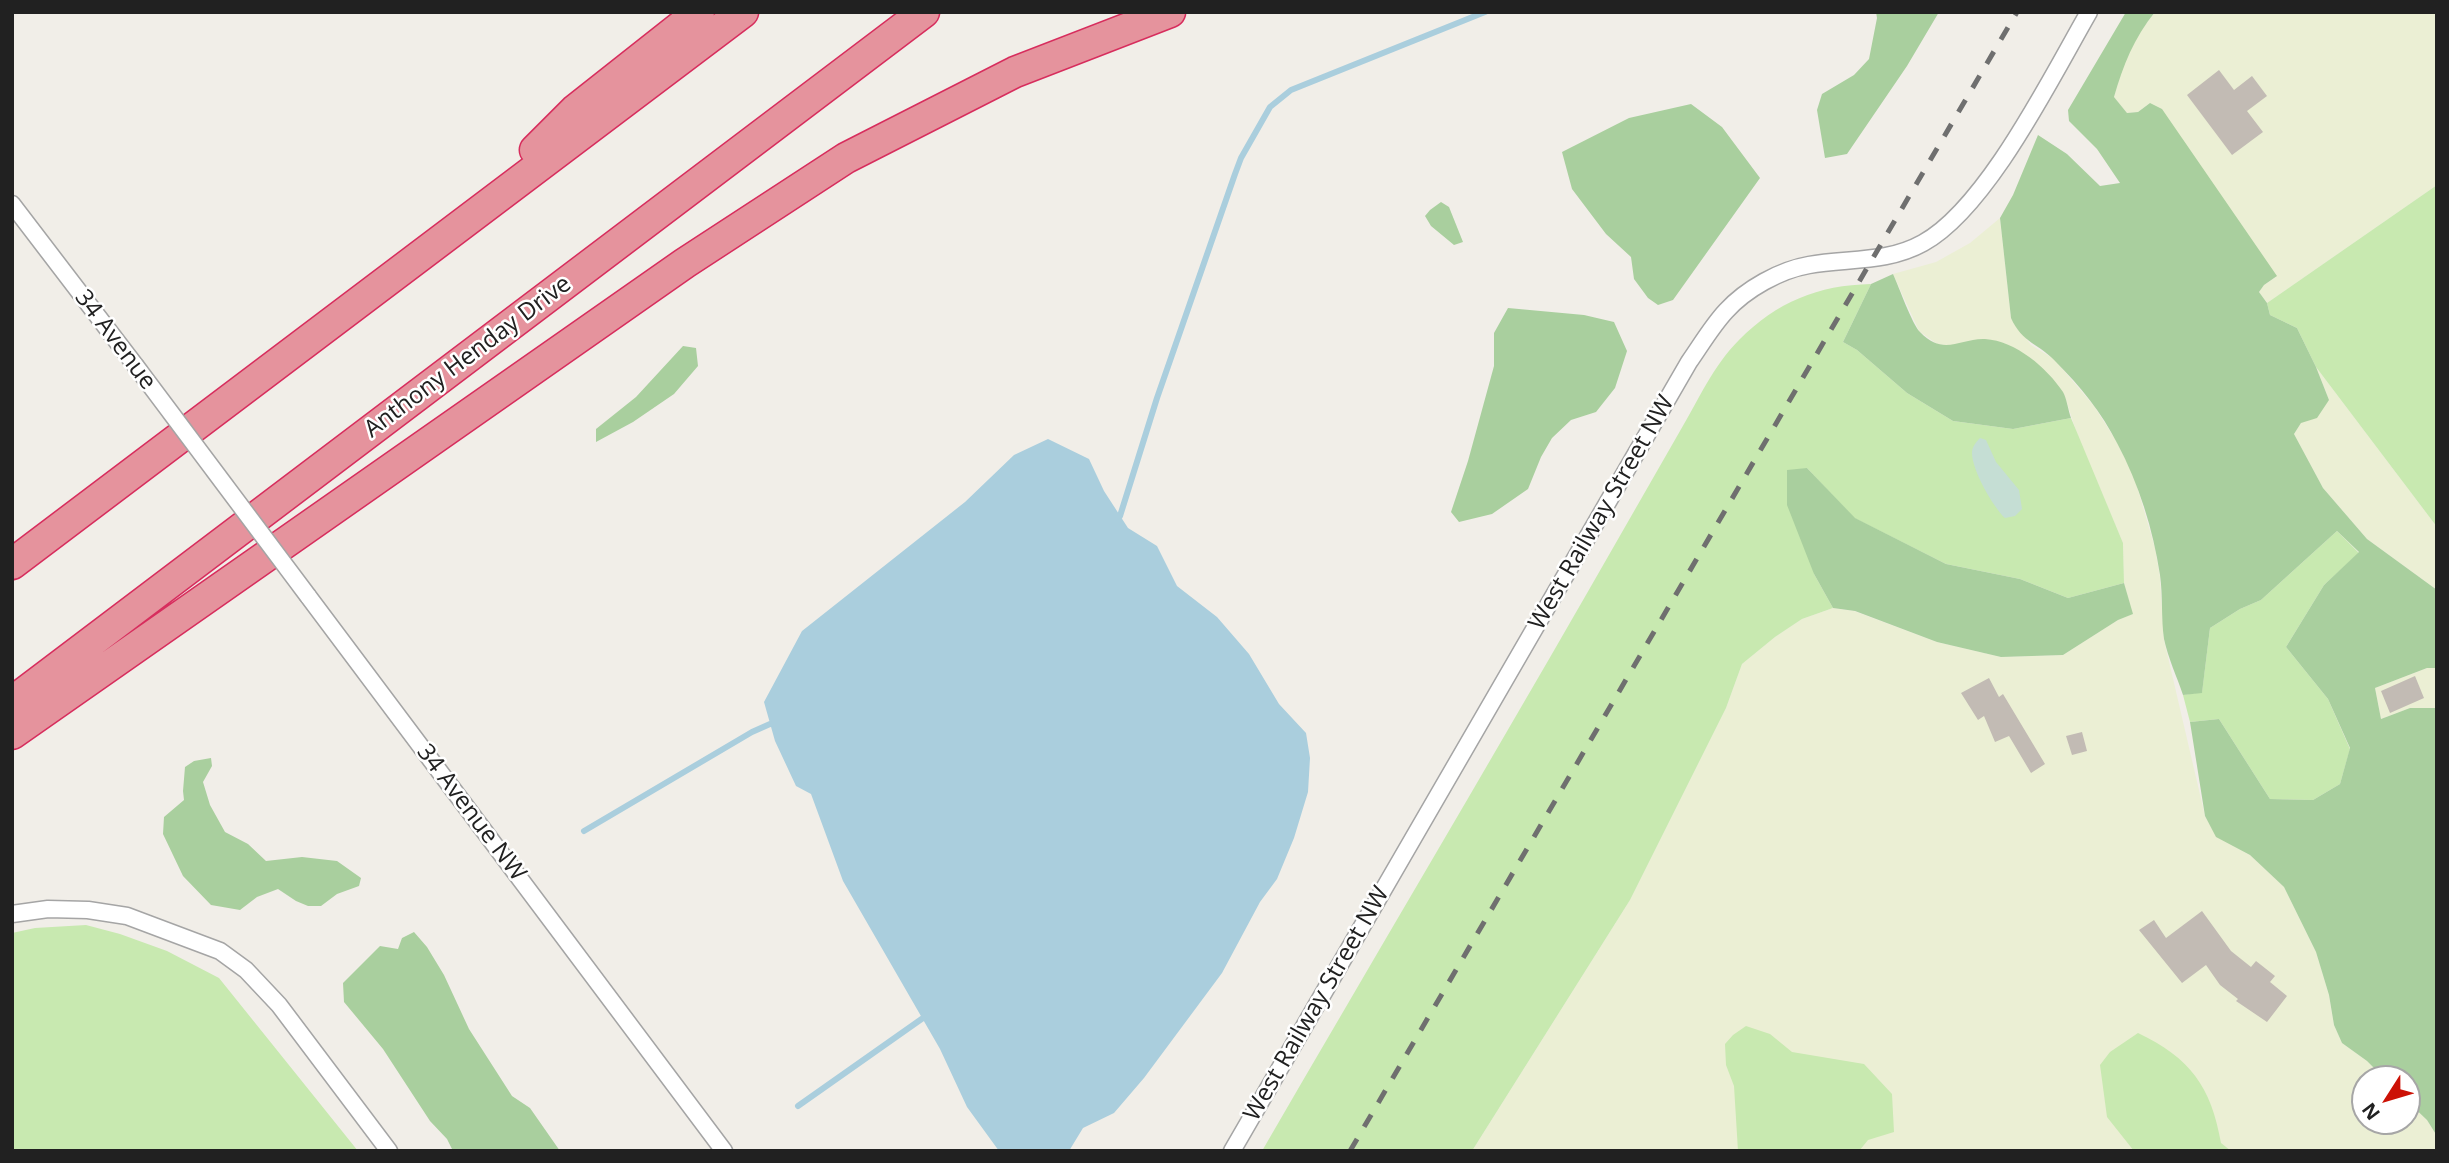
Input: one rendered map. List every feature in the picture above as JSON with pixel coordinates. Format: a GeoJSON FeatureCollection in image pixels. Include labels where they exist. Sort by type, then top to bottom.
{"type":"FeatureCollection","features":[{"type":"Feature","properties":{"kind":"highway"},"geometry":{"type":"LineString","coordinates":[[450,234],[575,110],[699,12]]}},
{"type":"Feature","properties":{"kind":"highway"},"geometry":{"type":"LineString","coordinates":[[12,564],[743,12]]}},
{"type":"Feature","properties":{"kind":"highway","name":"Anthony Henday Drive"},"geometry":{"type":"LineString","coordinates":[[12,702],[924,12]]}},
{"type":"Feature","properties":{"kind":"highway"},"geometry":{"type":"LineString","coordinates":[[12,734],[674,271],[846,158],[1015,72],[1170,12]]}},
{"type":"Feature","properties":{"kind":"street","name":"West Railway Street NW"},"geometry":{"type":"LineString","coordinates":[[1232,1151],[1682,374],[1725,311],[1778,275],[1808,265],[1874,260],[1923,243],[1942,229],[1966,206],[1988,178],[2032,112],[2089,12]]}},
{"type":"Feature","properties":{"kind":"street","name":"34 Avenue"},"geometry":{"type":"LineString","coordinates":[[12,204],[217,476]]}},
{"type":"Feature","properties":{"kind":"street","name":"34 Avenue NW"},"geometry":{"type":"LineString","coordinates":[[217,476],[724,1151]]}},
{"type":"Feature","properties":{"kind":"street"},"geometry":{"type":"LineString","coordinates":[[12,914],[48,909],[88,910],[127,916],[220,951],[246,970],[279,1005],[389,1151]]}},
{"type":"Feature","properties":{"kind":"green space"},"geometry":{"type":"Polygon","coordinates":[[[1876,12],[1939,12],[1907,66],[1847,154],[1825,158],[1817,110],[1822,94],[1854,75],[1869,59],[1876,12]]]}},
{"type":"Feature","properties":{"kind":"green space"},"geometry":{"type":"Polygon","coordinates":[[[2126,12],[2155,12],[2130,52],[2114,97],[2127,113],[2138,112],[2150,103],[2162,109],[2277,276],[2259,292],[2267,303],[2270,315],[2297,328],[2329,400],[2317,418],[2301,423],[2294,434],[2323,488],[2367,539],[2437,590],[2437,668],[2427,668],[2375,688],[2381,719],[2410,708],[2437,708],[2437,1136],[2421,1114],[2421,1065],[2371,1065],[2342,1043],[2334,1025],[2329,995],[2316,952],[2284,887],[2250,855],[2216,837],[2205,816],[2190,722],[2219,719],[2270,799],[2313,800],[2340,784],[2350,748],[2328,699],[2286,647],[2324,585],[2359,552],[2337,531],[2261,600],[2240,609],[2210,628],[2202,693],[2183,695],[2164,639],[2161,583],[2153,541],[2144,507],[2125,459],[2105,421],[2082,390],[2050,356],[2020,333],[2011,318],[2000,218],[2013,195],[2038,135],[2067,154],[2100,186],[2120,183],[2097,149],[2069,121],[2068,110],[2126,12]]]}},
{"type":"Feature","properties":{"kind":"green space"},"geometry":{"type":"Polygon","coordinates":[[[2155,12],[2437,12],[2437,185],[2267,303],[2259,292],[2276,277],[2150,103],[2138,112],[2127,113],[2114,97],[2123,64],[2141,30],[2155,12]]]}},
{"type":"Feature","properties":{"kind":"green space"},"geometry":{"type":"Polygon","coordinates":[[[1691,104],[1722,127],[1760,178],[1673,300],[1658,305],[1648,298],[1634,279],[1631,257],[1606,234],[1572,189],[1562,152],[1629,118],[1691,104]]]}},
{"type":"Feature","properties":{"kind":"green space"},"geometry":{"type":"Polygon","coordinates":[[[2437,185],[2437,527],[2316,367],[2297,328],[2270,315],[2267,303],[2437,185]]]}},
{"type":"Feature","properties":{"kind":"green space"},"geometry":{"type":"Polygon","coordinates":[[[1441,202],[1449,207],[1463,242],[1454,245],[1431,226],[1425,216],[1441,202]]]}},
{"type":"Feature","properties":{"kind":"green space"},"geometry":{"type":"Polygon","coordinates":[[[2000,218],[2011,318],[2031,345],[2054,359],[2094,406],[2134,476],[2155,548],[2160,577],[2164,640],[2205,816],[2217,837],[2250,855],[2284,887],[2316,952],[2329,995],[2334,1025],[2342,1043],[2371,1065],[2351,1065],[2351,1135],[2421,1135],[2421,1114],[2437,1136],[2437,1151],[1472,1151],[1630,900],[1726,708],[1742,664],[1775,637],[1802,619],[1833,608],[1854,611],[1937,642],[2001,657],[2063,655],[2132,614],[2124,583],[2123,543],[2079,440],[2064,394],[1985,339],[1953,346],[1937,344],[1919,331],[1893,274],[1936,262],[1970,243],[2000,218]]]}},
{"type":"Feature","properties":{"kind":"green space"},"geometry":{"type":"Polygon","coordinates":[[[1893,274],[1920,332],[1937,344],[1952,345],[1985,339],[2019,350],[2039,365],[2056,383],[2064,395],[2071,418],[2013,429],[1953,421],[1907,393],[1857,350],[1843,342],[1871,284],[1893,274]]]}},
{"type":"Feature","properties":{"kind":"green space"},"geometry":{"type":"Polygon","coordinates":[[[1871,284],[1843,342],[1857,350],[1907,393],[1953,421],[2013,429],[2071,418],[2123,543],[2124,583],[2068,598],[2020,579],[1946,564],[1854,518],[1807,468],[1814,574],[1833,608],[1802,619],[1742,664],[1726,708],[1630,900],[1472,1151],[1262,1151],[1721,361],[1753,327],[1783,306],[1816,292],[1871,284]]]}},
{"type":"Feature","properties":{"kind":"green space"},"geometry":{"type":"Polygon","coordinates":[[[1508,308],[1584,315],[1614,322],[1627,351],[1615,388],[1596,412],[1571,420],[1552,438],[1528,489],[1492,514],[1459,522],[1451,512],[1494,366],[1494,333],[1508,308]]]}},
{"type":"Feature","properties":{"kind":"green space"},"geometry":{"type":"Polygon","coordinates":[[[683,346],[696,348],[698,366],[674,394],[633,422],[596,442],[596,429],[636,397],[683,346]]]}},
{"type":"Feature","properties":{"kind":"green space"},"geometry":{"type":"Polygon","coordinates":[[[2316,367],[2437,527],[2437,590],[2367,539],[2323,488],[2294,434],[2301,423],[2329,400],[2316,367]]]}},
{"type":"Feature","properties":{"kind":"green space"},"geometry":{"type":"Polygon","coordinates":[[[1980,438],[1986,440],[1996,462],[2019,490],[2022,509],[2015,516],[2005,518],[2000,513],[1979,478],[1972,453],[1980,438]]]}},
{"type":"Feature","properties":{"kind":"green space"},"geometry":{"type":"Polygon","coordinates":[[[1807,468],[1855,518],[1946,564],[2020,579],[2068,598],[2124,583],[2133,614],[2118,620],[2063,655],[2001,657],[1937,642],[1855,611],[1833,608],[1814,574],[1787,505],[1787,470],[1807,468]]]}},
{"type":"Feature","properties":{"kind":"green space"},"geometry":{"type":"Polygon","coordinates":[[[2337,531],[2359,553],[2324,585],[2286,647],[2328,699],[2350,749],[2340,784],[2313,800],[2270,799],[2219,719],[2190,722],[2183,695],[2202,692],[2210,628],[2240,609],[2261,600],[2337,531]]]}},
{"type":"Feature","properties":{"kind":"green space"},"geometry":{"type":"Polygon","coordinates":[[[2427,668],[2437,668],[2437,708],[2410,708],[2381,719],[2375,688],[2427,668]]]}},
{"type":"Feature","properties":{"kind":"green space"},"geometry":{"type":"Polygon","coordinates":[[[211,758],[212,766],[203,782],[210,805],[225,832],[248,844],[266,861],[302,857],[337,861],[361,878],[359,886],[337,894],[321,906],[308,906],[278,889],[257,897],[240,910],[211,905],[183,876],[163,834],[164,817],[184,800],[185,767],[194,761],[211,758]]]}},
{"type":"Feature","properties":{"kind":"green space"},"geometry":{"type":"Polygon","coordinates":[[[86,925],[167,951],[219,978],[358,1151],[12,1151],[12,933],[35,928],[86,925]]]}},
{"type":"Feature","properties":{"kind":"green space"},"geometry":{"type":"Polygon","coordinates":[[[414,932],[444,975],[469,1029],[512,1096],[530,1108],[560,1151],[453,1151],[383,1049],[344,1002],[343,983],[380,946],[398,949],[402,938],[414,932]]]}},
{"type":"Feature","properties":{"kind":"green space"},"geometry":{"type":"Polygon","coordinates":[[[1746,1026],[1770,1034],[1792,1052],[1864,1064],[1892,1094],[1894,1132],[1868,1140],[1859,1151],[1738,1151],[1734,1086],[1726,1065],[1725,1044],[1746,1026]]]}},
{"type":"Feature","properties":{"kind":"green space"},"geometry":{"type":"Polygon","coordinates":[[[2138,1033],[2172,1053],[2195,1076],[2211,1105],[2221,1143],[2231,1151],[2134,1151],[2107,1117],[2100,1065],[2110,1052],[2138,1033]]]}},
{"type":"Feature","properties":{"kind":"water"},"geometry":{"type":"Polygon","coordinates":[[[1048,439],[1089,459],[1104,491],[1128,528],[1157,546],[1177,586],[1217,617],[1249,654],[1279,704],[1306,733],[1310,758],[1308,792],[1294,838],[1277,879],[1260,902],[1222,973],[1144,1078],[1114,1113],[1083,1128],[1069,1151],[999,1151],[967,1107],[940,1049],[843,881],[811,794],[796,786],[775,741],[764,702],[802,631],[965,502],[1014,455],[1048,439]]]}},
{"type":"Feature","properties":{"kind":"building"},"geometry":{"type":"Polygon","coordinates":[[[2219,70],[2234,90],[2252,76],[2267,96],[2247,111],[2263,132],[2232,155],[2187,95],[2219,70]]]}},
{"type":"Feature","properties":{"kind":"building"},"geometry":{"type":"Polygon","coordinates":[[[2415,676],[2424,698],[2390,713],[2381,691],[2415,676]]]}},
{"type":"Feature","properties":{"kind":"building"},"geometry":{"type":"Polygon","coordinates":[[[1989,678],[1999,697],[2003,694],[2045,764],[2031,773],[2009,736],[1995,742],[1984,716],[1978,720],[1961,693],[1989,678]]]}},
{"type":"Feature","properties":{"kind":"building"},"geometry":{"type":"Polygon","coordinates":[[[2082,732],[2087,751],[2072,755],[2066,736],[2082,732]]]}},
{"type":"Feature","properties":{"kind":"building"},"geometry":{"type":"Polygon","coordinates":[[[2202,911],[2231,951],[2251,967],[2256,961],[2275,976],[2270,982],[2287,996],[2267,1022],[2236,1001],[2238,999],[2220,985],[2206,965],[2182,983],[2139,930],[2154,920],[2166,938],[2202,911]]]}},
{"type":"Feature","properties":{"kind":"waterway"},"geometry":{"type":"LineString","coordinates":[[1120,516],[1157,398],[1235,174],[1270,107],[1291,90],[1485,12]]}},
{"type":"Feature","properties":{"kind":"waterway"},"geometry":{"type":"LineString","coordinates":[[584,831],[770,724]]}},
{"type":"Feature","properties":{"kind":"waterway"},"geometry":{"type":"LineString","coordinates":[[798,1106],[923,1018]]}},
{"type":"Feature","properties":{"kind":"railway"},"geometry":{"type":"LineString","coordinates":[[1350,1151],[2017,12]]}}]}
